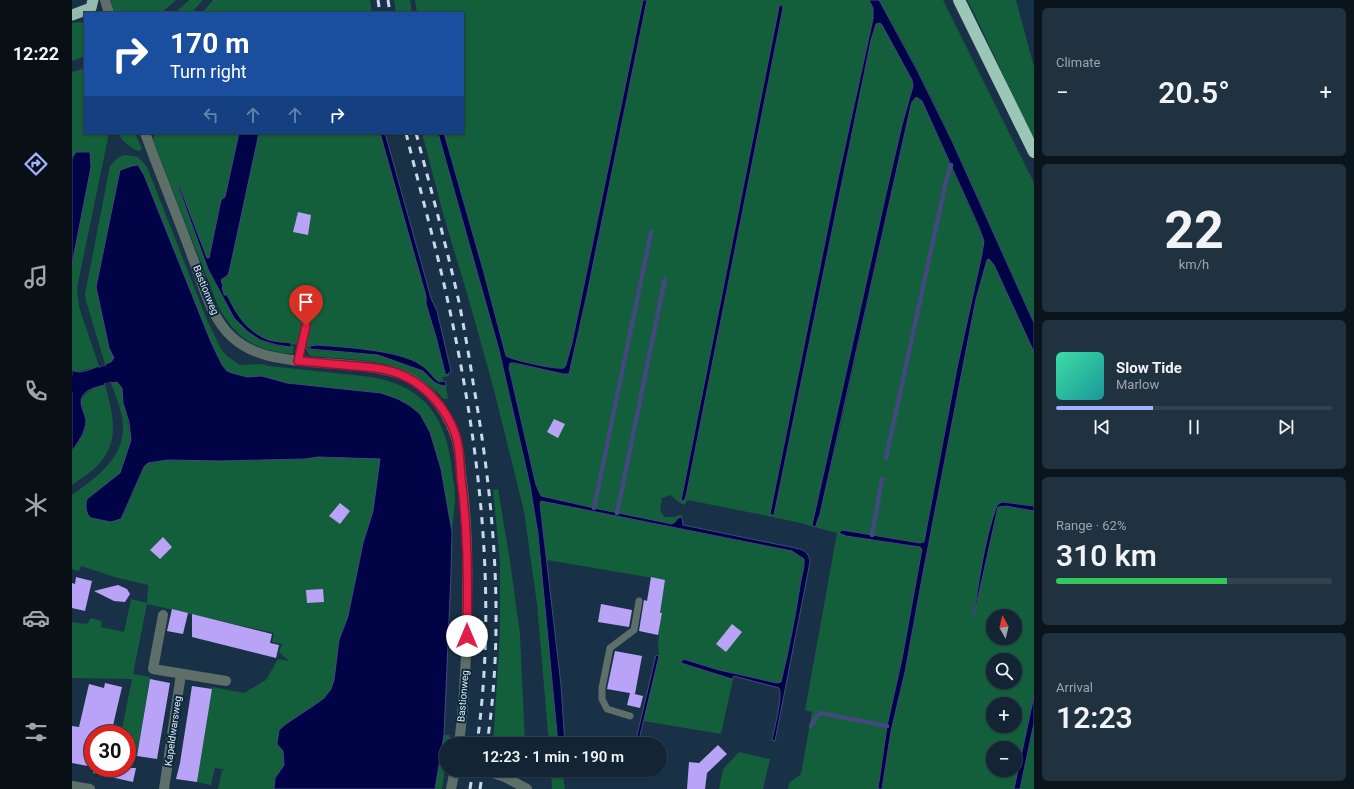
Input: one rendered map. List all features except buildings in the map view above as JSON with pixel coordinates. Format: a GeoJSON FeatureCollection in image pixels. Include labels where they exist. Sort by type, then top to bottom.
{"type":"FeatureCollection","features":[{"type":"Feature","properties":{"kind":"highway"},"geometry":{"type":"LineString","coordinates":[[959,0],[1034,152]]}},
{"type":"Feature","properties":{"kind":"highway"},"geometry":{"type":"LineString","coordinates":[[72,15],[92,7]]}},
{"type":"Feature","properties":{"kind":"street"},"geometry":{"type":"LineString","coordinates":[[105,0],[109,12]]}},
{"type":"Feature","properties":{"kind":"street","name":"Bastionweg"},"geometry":{"type":"LineString","coordinates":[[145,134],[211,307],[222,327],[233,338],[248,349],[279,359],[364,367],[394,372],[416,383],[435,399],[448,418],[456,437],[466,510],[468,555],[467,651],[459,737]]}},
{"type":"Feature","properties":{"kind":"street"},"geometry":{"type":"LineString","coordinates":[[163,615],[153,670],[226,681]]}},
{"type":"Feature","properties":{"kind":"street","name":"Kapeldwarsweg"},"geometry":{"type":"LineString","coordinates":[[164,789],[181,674]]}},
{"type":"Feature","properties":{"kind":"street"},"geometry":{"type":"LineString","coordinates":[[451,789],[454,777]]}},
{"type":"Feature","properties":{"kind":"street"},"geometry":{"type":"LineString","coordinates":[[505,777],[527,789]]}},
{"type":"Feature","properties":{"kind":"lane"},"geometry":{"type":"LineString","coordinates":[[298,361],[306,326]]}},
{"type":"Feature","properties":{"kind":"lane"},"geometry":{"type":"LineString","coordinates":[[630,716],[608,709],[602,699],[602,688],[610,648],[634,630],[639,601]]}},
{"type":"Feature","properties":{"kind":"green space"},"geometry":{"type":"Polygon","coordinates":[[[111,0],[176,0],[162,12],[114,12],[111,0]]]}},
{"type":"Feature","properties":{"kind":"green space"},"geometry":{"type":"Polygon","coordinates":[[[189,0],[203,0],[192,12],[176,12],[189,0]]]}},
{"type":"Feature","properties":{"kind":"green space"},"geometry":{"type":"Polygon","coordinates":[[[213,0],[370,0],[372,12],[203,12],[213,0]]]}},
{"type":"Feature","properties":{"kind":"green space"},"geometry":{"type":"Polygon","coordinates":[[[394,0],[410,0],[412,12],[396,12],[394,0]]]}},
{"type":"Feature","properties":{"kind":"green space"},"geometry":{"type":"Polygon","coordinates":[[[415,0],[643,0],[572,343],[564,368],[552,368],[516,360],[506,356],[444,134],[464,134],[464,12],[417,12],[415,0]]]}},
{"type":"Feature","properties":{"kind":"green space"},"geometry":{"type":"Polygon","coordinates":[[[647,0],[869,0],[873,8],[873,19],[837,183],[770,514],[774,515],[871,40],[876,24],[880,23],[882,25],[912,80],[913,86],[902,125],[886,194],[813,521],[816,526],[839,433],[911,105],[917,97],[922,101],[984,241],[944,433],[924,542],[920,543],[872,535],[839,533],[846,536],[921,547],[922,549],[902,659],[887,726],[878,789],[788,789],[789,783],[801,774],[812,712],[805,710],[837,533],[797,522],[688,500],[684,505],[670,495],[662,498],[660,510],[664,517],[676,517],[682,515],[682,517],[678,518],[672,524],[541,496],[536,485],[509,368],[510,363],[567,374],[587,294],[647,0]],[[780,4],[681,500],[684,501],[687,491],[783,8],[780,4]]]}},
{"type":"Feature","properties":{"kind":"green space"},"geometry":{"type":"Polygon","coordinates":[[[879,0],[943,0],[1034,183],[1034,323],[980,200],[942,119],[879,0]]]}},
{"type":"Feature","properties":{"kind":"green space"},"geometry":{"type":"Polygon","coordinates":[[[967,0],[1016,0],[1034,67],[1034,141],[975,15],[967,0]]]}},
{"type":"Feature","properties":{"kind":"green space"},"geometry":{"type":"Polygon","coordinates":[[[81,22],[84,24],[84,56],[72,61],[72,23],[81,22]]]}},
{"type":"Feature","properties":{"kind":"green space"},"geometry":{"type":"Polygon","coordinates":[[[84,68],[84,134],[109,134],[77,288],[79,307],[99,366],[76,372],[72,370],[72,264],[91,167],[90,153],[76,152],[72,158],[72,72],[84,68]]]}},
{"type":"Feature","properties":{"kind":"green space"},"geometry":{"type":"Polygon","coordinates":[[[119,134],[135,134],[142,149],[139,151],[136,150],[121,138],[119,134]]]}},
{"type":"Feature","properties":{"kind":"green space"},"geometry":{"type":"Polygon","coordinates":[[[239,134],[225,197],[221,200],[210,258],[207,258],[209,268],[226,303],[238,321],[254,336],[263,341],[286,347],[294,346],[293,354],[268,350],[248,341],[232,327],[225,318],[218,306],[153,140],[154,135],[239,134]]]}},
{"type":"Feature","properties":{"kind":"green space"},"geometry":{"type":"Polygon","coordinates":[[[251,134],[381,134],[429,300],[449,376],[443,377],[442,383],[434,381],[422,369],[378,354],[305,347],[269,341],[251,332],[240,323],[230,309],[218,281],[251,134]]]}},
{"type":"Feature","properties":{"kind":"green space"},"geometry":{"type":"Polygon","coordinates":[[[422,134],[438,134],[499,350],[530,485],[538,534],[557,737],[548,737],[537,604],[524,511],[494,390],[444,217],[422,134]]]}},
{"type":"Feature","properties":{"kind":"green space"},"geometry":{"type":"Polygon","coordinates":[[[126,155],[138,157],[147,167],[207,320],[221,349],[227,356],[240,365],[261,364],[372,377],[391,382],[407,389],[420,397],[430,408],[439,421],[449,452],[455,496],[452,532],[441,469],[430,432],[262,376],[247,377],[227,371],[222,365],[203,324],[144,175],[137,165],[113,355],[114,358],[111,362],[105,364],[85,294],[110,166],[121,156],[126,155]]]}},
{"type":"Feature","properties":{"kind":"green space"},"geometry":{"type":"Polygon","coordinates":[[[989,259],[994,264],[1034,352],[1034,506],[1002,502],[1002,506],[1034,511],[1034,696],[1022,752],[1022,741],[986,741],[986,777],[1017,777],[1014,789],[882,789],[891,731],[905,672],[976,299],[987,260],[989,259]]]}},
{"type":"Feature","properties":{"kind":"green space"},"geometry":{"type":"Polygon","coordinates":[[[305,347],[312,350],[378,355],[423,371],[434,382],[446,386],[448,399],[444,399],[429,385],[414,375],[398,368],[365,361],[310,356],[305,347]]]}},
{"type":"Feature","properties":{"kind":"green space"},"geometry":{"type":"Polygon","coordinates":[[[111,383],[120,383],[122,388],[131,440],[127,457],[120,473],[87,499],[91,518],[111,522],[124,514],[144,467],[148,463],[168,460],[220,461],[305,459],[318,457],[381,459],[373,511],[363,543],[348,616],[339,640],[334,680],[331,689],[324,698],[279,730],[277,744],[283,751],[284,765],[275,778],[274,789],[218,789],[222,770],[227,770],[215,768],[211,785],[197,782],[212,687],[244,693],[266,680],[278,659],[289,661],[279,652],[282,644],[272,642],[274,633],[147,604],[133,674],[150,677],[137,756],[136,725],[123,725],[132,679],[72,678],[72,622],[87,624],[91,618],[102,621],[101,627],[124,632],[131,599],[147,603],[148,585],[118,578],[81,566],[79,571],[72,569],[72,495],[92,480],[110,463],[121,442],[123,430],[122,416],[111,383]]]}},
{"type":"Feature","properties":{"kind":"green space"},"geometry":{"type":"Polygon","coordinates":[[[105,385],[113,427],[110,447],[105,457],[97,466],[72,485],[72,451],[83,435],[86,420],[81,401],[85,394],[94,388],[105,385]]]}},
{"type":"Feature","properties":{"kind":"green space"},"geometry":{"type":"Polygon","coordinates":[[[498,489],[520,634],[525,737],[493,737],[500,633],[500,561],[493,490],[498,489]]]}},
{"type":"Feature","properties":{"kind":"green space"},"geometry":{"type":"Polygon","coordinates":[[[541,501],[792,551],[804,559],[794,622],[781,682],[777,683],[733,673],[721,734],[643,721],[659,656],[658,634],[662,613],[659,613],[665,580],[547,560],[540,504],[541,501]]]}},
{"type":"Feature","properties":{"kind":"green space"},"geometry":{"type":"Polygon","coordinates":[[[1034,723],[1034,789],[1020,789],[1034,723]]]}},
{"type":"Feature","properties":{"kind":"green space"},"geometry":{"type":"Polygon","coordinates":[[[444,735],[450,735],[450,737],[444,737],[444,735]]]}},
{"type":"Feature","properties":{"kind":"green space"},"geometry":{"type":"Polygon","coordinates":[[[739,752],[770,759],[763,789],[719,789],[723,769],[739,752]]]}},
{"type":"Feature","properties":{"kind":"green space"},"geometry":{"type":"Polygon","coordinates":[[[439,765],[439,777],[444,777],[442,789],[435,789],[439,765]]]}},
{"type":"Feature","properties":{"kind":"green space"},"geometry":{"type":"Polygon","coordinates":[[[551,777],[563,777],[565,789],[552,789],[551,777]]]}},
{"type":"Feature","properties":{"kind":"shaded area"},"geometry":{"type":"Polygon","coordinates":[[[643,0],[647,0],[587,294],[569,374],[515,363],[510,363],[509,368],[536,485],[541,496],[672,524],[678,518],[682,517],[683,525],[800,549],[807,554],[810,562],[775,741],[772,740],[780,698],[779,688],[734,676],[732,679],[681,663],[683,659],[719,670],[777,683],[781,682],[794,622],[804,559],[792,551],[541,501],[540,504],[561,685],[565,737],[557,737],[538,534],[530,485],[499,350],[438,134],[444,134],[506,356],[516,360],[552,368],[564,368],[572,343],[643,0]]]}},
{"type":"Feature","properties":{"kind":"shaded area"},"geometry":{"type":"Polygon","coordinates":[[[869,0],[879,0],[917,70],[952,141],[1034,323],[1034,352],[994,265],[989,259],[987,260],[976,299],[905,672],[891,731],[882,789],[878,789],[887,726],[902,659],[922,549],[920,547],[846,536],[839,533],[842,530],[920,543],[924,542],[957,368],[984,241],[922,101],[916,97],[911,105],[820,514],[816,526],[814,527],[812,525],[886,194],[902,125],[913,86],[912,80],[882,25],[880,23],[876,24],[871,40],[774,515],[771,515],[837,183],[873,19],[873,8],[869,0]]]}},
{"type":"Feature","properties":{"kind":"shaded area"},"geometry":{"type":"Polygon","coordinates":[[[781,4],[783,8],[687,491],[685,499],[681,501],[779,7],[781,4]]]}},
{"type":"Feature","properties":{"kind":"shaded area"},"geometry":{"type":"Polygon","coordinates":[[[239,134],[259,134],[230,268],[228,275],[221,280],[222,287],[224,295],[227,295],[239,316],[248,327],[269,340],[291,343],[290,347],[260,340],[247,331],[234,318],[208,269],[178,186],[179,185],[207,258],[209,258],[221,200],[225,197],[239,134]]]}},
{"type":"Feature","properties":{"kind":"shaded area"},"geometry":{"type":"Polygon","coordinates":[[[380,134],[385,134],[431,298],[437,311],[451,371],[447,375],[445,373],[426,304],[426,296],[380,134]]]}},
{"type":"Feature","properties":{"kind":"shaded area"},"geometry":{"type":"Polygon","coordinates":[[[76,152],[90,152],[91,167],[72,264],[72,158],[76,152]]]}},
{"type":"Feature","properties":{"kind":"shaded area"},"geometry":{"type":"Polygon","coordinates":[[[138,165],[144,175],[211,342],[222,365],[227,371],[247,377],[262,376],[287,383],[381,393],[409,405],[420,414],[430,432],[441,469],[452,532],[444,735],[444,737],[439,737],[439,765],[435,789],[274,789],[275,778],[284,765],[283,751],[277,744],[279,730],[324,698],[331,689],[334,680],[339,640],[348,616],[363,543],[373,511],[380,459],[318,457],[305,459],[220,461],[168,460],[148,463],[144,467],[121,519],[111,522],[91,518],[88,515],[86,507],[87,499],[120,473],[131,440],[129,422],[123,403],[122,388],[117,382],[111,383],[105,364],[111,362],[114,358],[109,348],[96,287],[120,170],[138,165]]]}},
{"type":"Feature","properties":{"kind":"shaded area"},"geometry":{"type":"Polygon","coordinates":[[[317,345],[371,350],[400,356],[421,365],[439,382],[445,381],[446,386],[434,382],[423,371],[378,355],[310,349],[310,346],[317,345]]]}},
{"type":"Feature","properties":{"kind":"shaded area"},"geometry":{"type":"Polygon","coordinates":[[[99,366],[105,385],[90,390],[83,395],[81,404],[86,424],[81,437],[72,451],[72,370],[82,372],[99,366]]]}},
{"type":"Feature","properties":{"kind":"shaded area"},"geometry":{"type":"Polygon","coordinates":[[[1002,502],[1034,506],[1034,511],[1006,506],[998,507],[973,620],[982,562],[992,519],[997,505],[1002,502]]]}},
{"type":"Feature","properties":{"kind":"shaded area"},"geometry":{"type":"Polygon","coordinates":[[[656,655],[659,656],[640,737],[637,737],[656,655]]]}},
{"type":"Feature","properties":{"kind":"shaded area"},"geometry":{"type":"Polygon","coordinates":[[[1034,696],[1034,723],[1020,789],[1014,789],[1017,777],[1022,777],[1022,752],[1034,696]]]}},
{"type":"Feature","properties":{"kind":"waterway"},"geometry":{"type":"LineString","coordinates":[[886,458],[946,181],[951,165]]}},
{"type":"Feature","properties":{"kind":"waterway"},"geometry":{"type":"LineString","coordinates":[[594,508],[651,232]]}},
{"type":"Feature","properties":{"kind":"waterway"},"geometry":{"type":"LineString","coordinates":[[617,513],[665,279]]}},
{"type":"Feature","properties":{"kind":"waterway"},"geometry":{"type":"LineString","coordinates":[[72,384],[128,368]]}},
{"type":"Feature","properties":{"kind":"waterway"},"geometry":{"type":"LineString","coordinates":[[872,535],[882,479]]}},
{"type":"Feature","properties":{"kind":"waterway"},"geometry":{"type":"LineString","coordinates":[[811,726],[817,716],[821,713],[887,726]]}},
{"type":"Feature","properties":{"kind":"railway"},"geometry":{"type":"LineString","coordinates":[[378,0],[380,12]]}},
{"type":"Feature","properties":{"kind":"railway"},"geometry":{"type":"LineString","coordinates":[[388,0],[390,12]]}},
{"type":"Feature","properties":{"kind":"railway"},"geometry":{"type":"LineString","coordinates":[[406,134],[437,253],[458,349],[476,461],[482,517],[486,631],[483,687],[478,737]]}},
{"type":"Feature","properties":{"kind":"railway"},"geometry":{"type":"LineString","coordinates":[[416,134],[444,238],[459,302],[487,472],[495,563],[496,608],[495,654],[488,737]]}},
{"type":"Feature","properties":{"kind":"railway"},"geometry":{"type":"LineString","coordinates":[[470,789],[472,777]]}},
{"type":"Feature","properties":{"kind":"railway"},"geometry":{"type":"LineString","coordinates":[[480,789],[482,777]]}},
{"type":"Feature","properties":{"kind":"route"},"geometry":{"type":"LineString","coordinates":[[306,326],[298,361],[364,367],[394,372],[416,383],[435,399],[448,418],[456,437],[466,510],[468,555],[467,636]]}}]}
